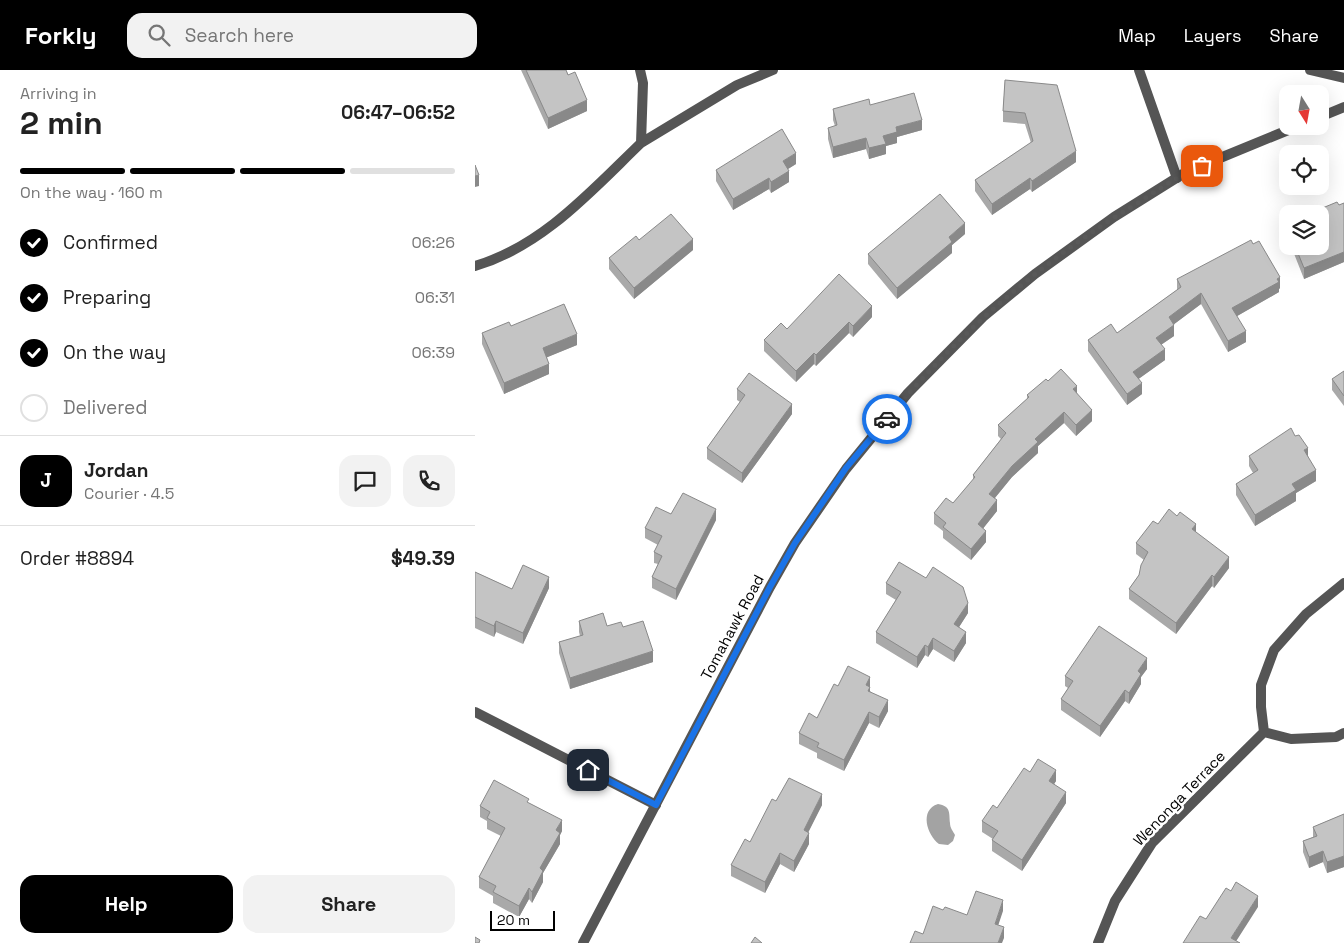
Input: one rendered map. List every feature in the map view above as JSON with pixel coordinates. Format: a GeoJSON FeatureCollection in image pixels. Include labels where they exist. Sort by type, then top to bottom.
{"type":"FeatureCollection","features":[{"type":"Feature","properties":{"kind":"street"},"geometry":{"type":"LineString","coordinates":[[640,70],[643,83],[641,143]]}},
{"type":"Feature","properties":{"kind":"street"},"geometry":{"type":"LineString","coordinates":[[475,266],[501,256],[539,234],[589,193],[641,143],[737,85],[773,70]]}},
{"type":"Feature","properties":{"kind":"street"},"geometry":{"type":"LineString","coordinates":[[1139,70],[1177,178]]}},
{"type":"Feature","properties":{"kind":"street"},"geometry":{"type":"LineString","coordinates":[[1310,70],[1344,78]]}},
{"type":"Feature","properties":{"kind":"street"},"geometry":{"type":"LineString","coordinates":[[1329,113],[1344,107]]}},
{"type":"Feature","properties":{"kind":"street","name":"Tomahawk Road"},"geometry":{"type":"LineString","coordinates":[[583,943],[795,543],[846,468],[908,393],[983,317],[1035,274],[1114,217],[1186,172],[1279,134]]}},
{"type":"Feature","properties":{"kind":"street"},"geometry":{"type":"LineString","coordinates":[[1344,583],[1306,614],[1274,650],[1261,685],[1264,732],[1291,739],[1337,737],[1344,733]]}},
{"type":"Feature","properties":{"kind":"street"},"geometry":{"type":"LineString","coordinates":[[475,712],[656,805]]}},
{"type":"Feature","properties":{"kind":"street","name":"Wenonga Terrace"},"geometry":{"type":"LineString","coordinates":[[1098,943],[1115,901],[1152,843],[1264,732]]}},
{"type":"Feature","properties":{"kind":"shaded area"},"geometry":{"type":"Polygon","coordinates":[[[938,804],[945,806],[949,810],[951,826],[955,835],[953,841],[948,845],[939,844],[928,829],[928,812],[938,804]]]}},
{"type":"Feature","properties":{"kind":"building"},"geometry":{"type":"Polygon","coordinates":[[[526,70],[566,70],[568,75],[575,72],[587,100],[548,118],[526,70]]]}},
{"type":"Feature","properties":{"kind":"building"},"geometry":{"type":"Polygon","coordinates":[[[1005,80],[1057,85],[1076,151],[1032,181],[1030,178],[992,204],[975,180],[1033,141],[1025,113],[1003,111],[1005,80]]]}},
{"type":"Feature","properties":{"kind":"building"},"geometry":{"type":"Polygon","coordinates":[[[914,93],[922,120],[896,127],[897,132],[883,136],[886,144],[869,148],[866,138],[833,147],[828,128],[837,125],[833,109],[869,99],[870,105],[914,93]]]}},
{"type":"Feature","properties":{"kind":"building"},"geometry":{"type":"Polygon","coordinates":[[[782,129],[796,153],[783,161],[789,171],[771,182],[769,178],[733,199],[716,170],[782,129]]]}},
{"type":"Feature","properties":{"kind":"building"},"geometry":{"type":"Polygon","coordinates":[[[475,165],[479,175],[475,176],[475,165]]]}},
{"type":"Feature","properties":{"kind":"building"},"geometry":{"type":"Polygon","coordinates":[[[940,194],[965,223],[949,237],[952,242],[897,288],[868,254],[940,194]]]}},
{"type":"Feature","properties":{"kind":"building"},"geometry":{"type":"Polygon","coordinates":[[[1337,202],[1339,205],[1344,203],[1344,252],[1304,268],[1299,255],[1329,255],[1329,205],[1337,202]]]}},
{"type":"Feature","properties":{"kind":"building"},"geometry":{"type":"Polygon","coordinates":[[[671,214],[693,239],[634,288],[609,258],[636,236],[639,240],[671,214]]]}},
{"type":"Feature","properties":{"kind":"building"},"geometry":{"type":"Polygon","coordinates":[[[1251,240],[1253,244],[1259,241],[1280,277],[1277,279],[1279,282],[1232,308],[1246,331],[1228,341],[1201,293],[1169,317],[1174,325],[1156,338],[1165,349],[1133,372],[1142,383],[1127,394],[1088,340],[1111,324],[1117,333],[1181,287],[1177,279],[1251,240]]]}},
{"type":"Feature","properties":{"kind":"building"},"geometry":{"type":"Polygon","coordinates":[[[839,274],[872,306],[853,326],[849,322],[816,355],[814,353],[796,371],[764,340],[781,323],[787,329],[839,274]]]}},
{"type":"Feature","properties":{"kind":"building"},"geometry":{"type":"Polygon","coordinates":[[[564,304],[577,334],[543,348],[549,364],[504,383],[482,333],[509,322],[511,326],[564,304]]]}},
{"type":"Feature","properties":{"kind":"building"},"geometry":{"type":"Polygon","coordinates":[[[1061,369],[1077,386],[1073,389],[1092,410],[1076,425],[1064,412],[1035,439],[1038,442],[1012,466],[989,494],[997,500],[978,524],[986,531],[971,549],[943,527],[946,523],[934,513],[946,498],[953,503],[975,477],[973,475],[1006,433],[998,425],[1029,397],[1027,395],[1046,379],[1048,381],[1061,369]]]}},
{"type":"Feature","properties":{"kind":"building"},"geometry":{"type":"Polygon","coordinates":[[[1344,371],[1344,396],[1332,379],[1344,371]]]}},
{"type":"Feature","properties":{"kind":"building"},"geometry":{"type":"Polygon","coordinates":[[[749,373],[792,404],[742,473],[707,448],[745,395],[737,389],[749,373]]]}},
{"type":"Feature","properties":{"kind":"building"},"geometry":{"type":"Polygon","coordinates":[[[1291,428],[1295,436],[1299,435],[1308,448],[1304,450],[1316,470],[1292,484],[1296,490],[1255,515],[1236,484],[1258,470],[1249,456],[1291,428]]]}},
{"type":"Feature","properties":{"kind":"building"},"geometry":{"type":"Polygon","coordinates":[[[683,493],[716,509],[676,589],[652,577],[662,556],[654,552],[662,536],[645,528],[656,507],[671,514],[683,493]]]}},
{"type":"Feature","properties":{"kind":"building"},"geometry":{"type":"Polygon","coordinates":[[[1169,509],[1177,516],[1180,512],[1196,524],[1192,529],[1229,557],[1214,577],[1212,575],[1176,623],[1129,589],[1139,575],[1141,565],[1148,552],[1136,543],[1153,521],[1158,524],[1169,509]]]}},
{"type":"Feature","properties":{"kind":"building"},"geometry":{"type":"Polygon","coordinates":[[[899,562],[926,578],[933,567],[963,587],[968,603],[954,624],[966,632],[954,651],[933,638],[928,647],[925,645],[917,657],[876,632],[901,592],[886,583],[899,562]]]}},
{"type":"Feature","properties":{"kind":"building"},"geometry":{"type":"Polygon","coordinates":[[[523,565],[549,577],[523,633],[496,621],[494,626],[475,617],[475,572],[512,589],[523,565]]]}},
{"type":"Feature","properties":{"kind":"building"},"geometry":{"type":"Polygon","coordinates":[[[603,613],[607,626],[621,622],[623,627],[643,621],[653,651],[570,678],[559,642],[583,635],[579,621],[603,613]]]}},
{"type":"Feature","properties":{"kind":"building"},"geometry":{"type":"Polygon","coordinates":[[[1099,626],[1147,658],[1138,671],[1141,674],[1129,693],[1125,690],[1100,726],[1061,699],[1073,681],[1065,676],[1099,626]]]}},
{"type":"Feature","properties":{"kind":"building"},"geometry":{"type":"Polygon","coordinates":[[[848,666],[870,677],[866,685],[870,687],[868,691],[888,700],[879,717],[869,712],[844,760],[817,747],[819,743],[799,733],[809,713],[817,718],[834,684],[838,686],[848,666]]]}},
{"type":"Feature","properties":{"kind":"building"},"geometry":{"type":"Polygon","coordinates":[[[1038,759],[1056,770],[1049,781],[1066,792],[1022,860],[992,840],[998,831],[982,821],[993,805],[997,808],[1024,768],[1030,772],[1038,759]]]}},
{"type":"Feature","properties":{"kind":"building"},"geometry":{"type":"Polygon","coordinates":[[[789,778],[822,794],[804,830],[809,833],[794,861],[780,853],[765,882],[731,865],[745,839],[750,842],[772,799],[776,801],[789,778]]]}},
{"type":"Feature","properties":{"kind":"building"},"geometry":{"type":"Polygon","coordinates":[[[494,780],[529,799],[527,802],[562,820],[556,830],[560,833],[540,868],[543,871],[532,892],[529,888],[519,906],[493,892],[496,886],[479,877],[505,828],[487,818],[490,812],[480,806],[494,780]]]}},
{"type":"Feature","properties":{"kind":"building"},"geometry":{"type":"Polygon","coordinates":[[[1344,814],[1344,856],[1327,862],[1323,851],[1309,857],[1303,841],[1317,836],[1313,827],[1344,814]]]}},
{"type":"Feature","properties":{"kind":"building"},"geometry":{"type":"Polygon","coordinates":[[[1236,882],[1258,896],[1231,938],[1240,943],[1183,943],[1200,916],[1206,919],[1226,888],[1231,891],[1236,882]]]}},
{"type":"Feature","properties":{"kind":"building"},"geometry":{"type":"Polygon","coordinates":[[[976,891],[1003,900],[995,924],[1004,927],[998,943],[910,943],[915,931],[923,934],[933,906],[943,910],[945,907],[967,915],[976,891]]]}},
{"type":"Feature","properties":{"kind":"building"},"geometry":{"type":"Polygon","coordinates":[[[475,937],[480,940],[479,943],[475,943],[475,937]]]}},
{"type":"Feature","properties":{"kind":"building"},"geometry":{"type":"Polygon","coordinates":[[[755,937],[762,943],[751,943],[755,937]]]}},
{"type":"Feature","properties":{"kind":"way so far"},"geometry":{"type":"LineString","coordinates":[[887,419],[908,393],[983,317],[1035,274],[1114,217],[1186,172],[1202,166]]}},
{"type":"Feature","properties":{"kind":"route"},"geometry":{"type":"LineString","coordinates":[[588,770],[656,805],[795,543],[846,468],[887,419]]}}]}
